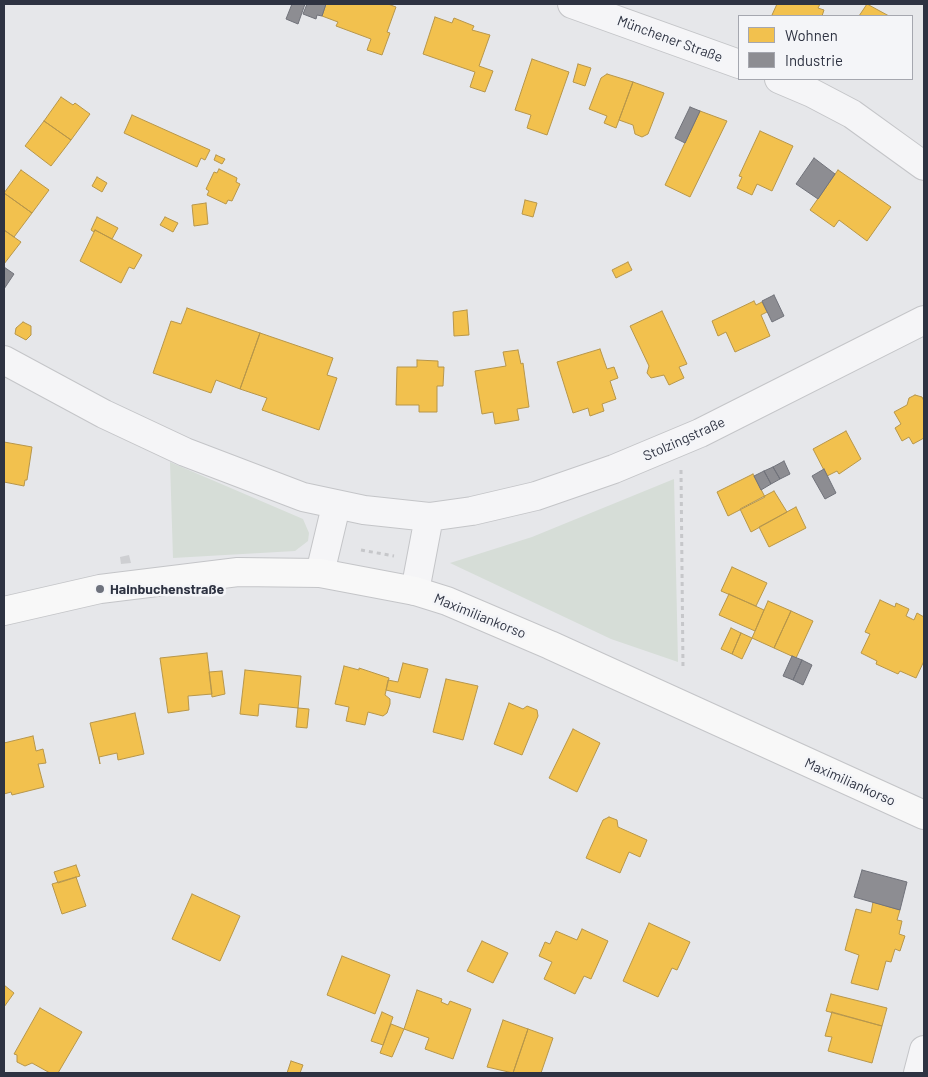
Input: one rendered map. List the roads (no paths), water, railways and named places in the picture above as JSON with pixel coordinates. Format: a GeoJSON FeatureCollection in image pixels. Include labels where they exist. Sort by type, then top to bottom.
{"type":"FeatureCollection","features":[{"type":"Feature","properties":{"kind":"street","name":"Münchener Straße"},"geometry":{"type":"LineString","coordinates":[[572,4],[738,64]]}},
{"type":"Feature","properties":{"kind":"street"},"geometry":{"type":"LineString","coordinates":[[781,80],[812,93],[852,114],[924,166]]}},
{"type":"Feature","properties":{"kind":"street","name":"Stolzingstraße"},"geometry":{"type":"LineString","coordinates":[[336,506],[399,515],[429,516],[472,511],[536,496],[614,469],[700,433],[924,320]]}},
{"type":"Feature","properties":{"kind":"street"},"geometry":{"type":"LineString","coordinates":[[4,360],[104,414],[185,452],[303,497],[336,506],[320,573]]}},
{"type":"Feature","properties":{"kind":"street"},"geometry":{"type":"LineString","coordinates":[[415,591],[429,516]]}},
{"type":"Feature","properties":{"kind":"street","name":"Maximiliankorso"},"geometry":{"type":"LineString","coordinates":[[4,611],[100,589],[238,572],[320,573],[415,591],[447,601],[550,644],[924,816]]}},
{"type":"Feature","properties":{"kind":"street"},"geometry":{"type":"LineString","coordinates":[[918,1073],[924,1050]]}},
{"type":"Feature","properties":{"kind":"place","name":"Hainbuchenstraße"},"geometry":{"type":"Point","coordinates":[100,589]}}]}
